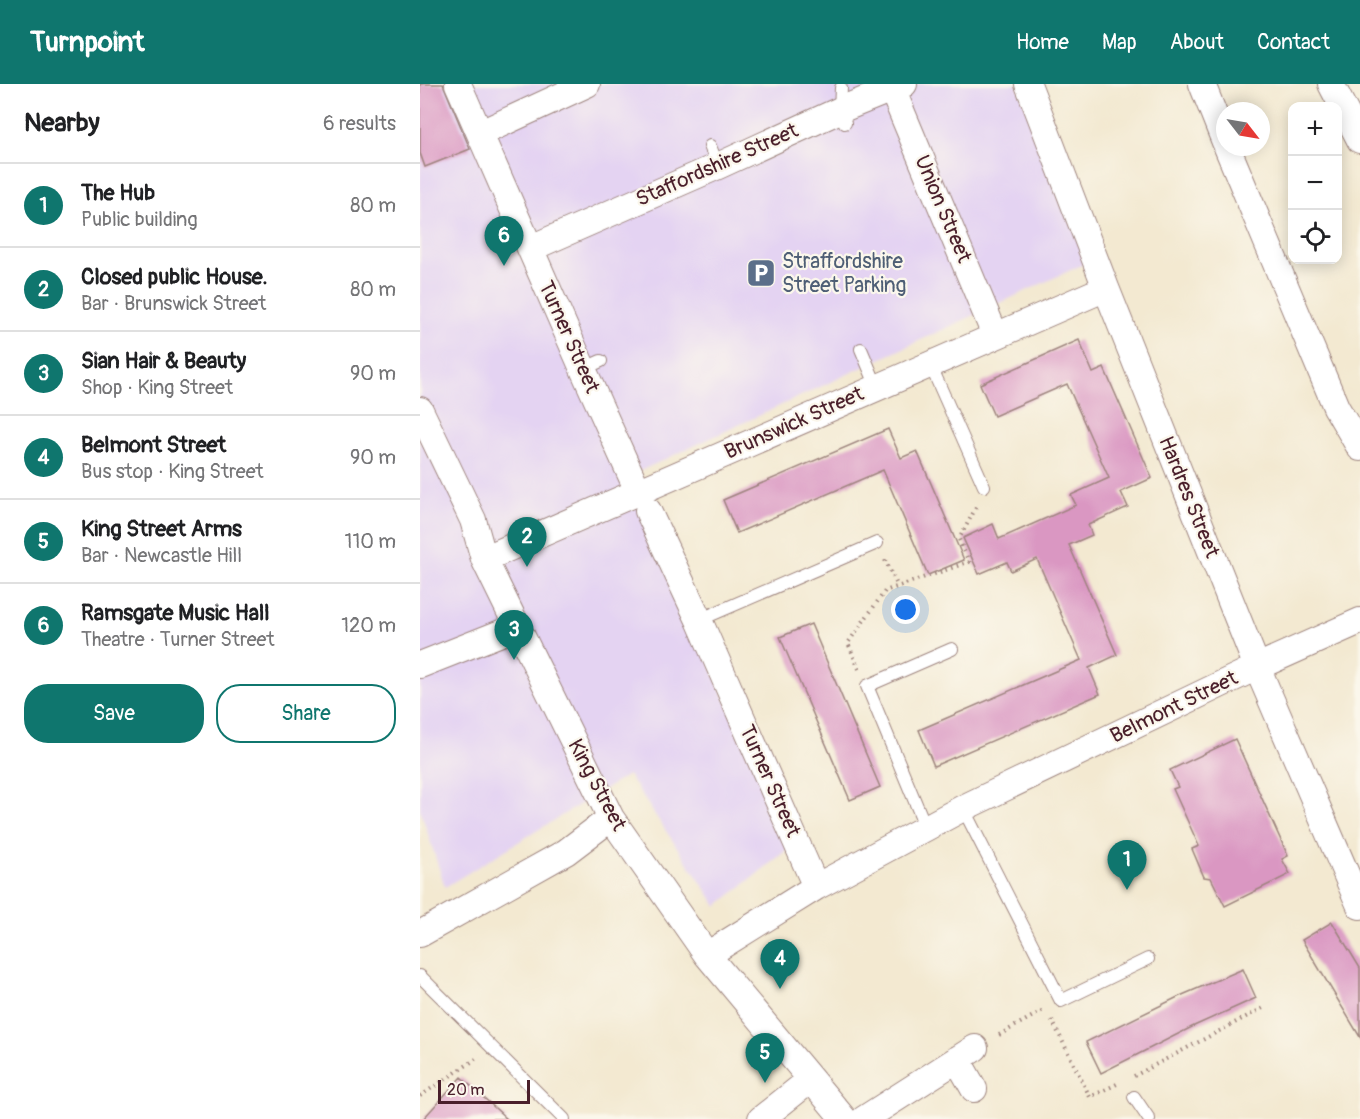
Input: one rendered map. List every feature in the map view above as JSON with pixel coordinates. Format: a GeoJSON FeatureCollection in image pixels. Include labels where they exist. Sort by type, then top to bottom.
{"type":"FeatureCollection","features":[{"type":"Feature","properties":{"kind":"street","name":"Turner Street"},"geometry":{"type":"LineString","coordinates":[[458,84],[531,248],[592,365],[643,501],[699,621],[816,887]]}},
{"type":"Feature","properties":{"kind":"street"},"geometry":{"type":"LineString","coordinates":[[481,133],[586,84]]}},
{"type":"Feature","properties":{"kind":"street","name":"Hardres Street"},"geometry":{"type":"LineString","coordinates":[[1028,84],[1106,288],[1257,667],[1360,906]]}},
{"type":"Feature","properties":{"kind":"street"},"geometry":{"type":"LineString","coordinates":[[1202,84],[1216,119]]}},
{"type":"Feature","properties":{"kind":"street"},"geometry":{"type":"LineString","coordinates":[[1331,84],[1360,140]]}},
{"type":"Feature","properties":{"kind":"street","name":"Staffordshire Street"},"geometry":{"type":"LineString","coordinates":[[531,248],[714,156],[896,86]]}},
{"type":"Feature","properties":{"kind":"street","name":"Union Street"},"geometry":{"type":"LineString","coordinates":[[896,86],[995,335]]}},
{"type":"Feature","properties":{"kind":"street"},"geometry":{"type":"LineString","coordinates":[[1231,156],[1336,407],[1360,448]]}},
{"type":"Feature","properties":{"kind":"street","name":"Brunswick Street"},"geometry":{"type":"LineString","coordinates":[[484,559],[643,501],[877,387],[1106,288]]}},
{"type":"Feature","properties":{"kind":"street","name":"King Street"},"geometry":{"type":"LineString","coordinates":[[420,410],[473,520],[484,559],[612,818],[707,955],[844,1119]]}},
{"type":"Feature","properties":{"kind":"street","name":"Belmont Street"},"geometry":{"type":"LineString","coordinates":[[707,955],[816,887],[963,808],[1257,667],[1360,621]]}},
{"type":"Feature","properties":{"kind":"street"},"geometry":{"type":"LineString","coordinates":[[420,665],[516,627]]}},
{"type":"Feature","properties":{"kind":"street"},"geometry":{"type":"LineString","coordinates":[[420,934],[566,852],[612,818]]}},
{"type":"Feature","properties":{"kind":"street"},"geometry":{"type":"LineString","coordinates":[[864,1119],[966,1054],[974,1089]]}},
{"type":"Feature","properties":{"kind":"street"},"geometry":{"type":"LineString","coordinates":[[761,1119],[810,1080]]}},
{"type":"Feature","properties":{"kind":"lane"},"geometry":{"type":"LineString","coordinates":[[861,349],[877,387]]}},
{"type":"Feature","properties":{"kind":"lane"},"geometry":{"type":"LineString","coordinates":[[930,364],[984,486]]}},
{"type":"Feature","properties":{"kind":"lane"},"geometry":{"type":"LineString","coordinates":[[699,621],[877,543]]}},
{"type":"Feature","properties":{"kind":"lane"},"geometry":{"type":"LineString","coordinates":[[926,828],[867,686],[952,649]]}},
{"type":"Feature","properties":{"kind":"lane"},"geometry":{"type":"LineString","coordinates":[[963,808],[1061,1001],[1148,959]]}},
{"type":"Feature","properties":{"kind":"lane"},"geometry":{"type":"LineString","coordinates":[[420,976],[564,1119]]}},
{"type":"Feature","properties":{"kind":"lane"},"geometry":{"type":"LineString","coordinates":[[1134,1097],[1149,1119]]}},
{"type":"Feature","properties":{"kind":"path"},"geometry":{"type":"LineString","coordinates":[[867,686],[848,643],[885,591],[969,562],[959,540],[979,502],[984,486]]}},
{"type":"Feature","properties":{"kind":"path"},"geometry":{"type":"LineString","coordinates":[[877,543],[898,586]]}},
{"type":"Feature","properties":{"kind":"path"},"geometry":{"type":"LineString","coordinates":[[966,1054],[1061,1001]]}},
{"type":"Feature","properties":{"kind":"path"},"geometry":{"type":"LineString","coordinates":[[1046,1009],[1090,1097],[1263,1008]]}},
{"type":"Feature","properties":{"kind":"path"},"geometry":{"type":"LineString","coordinates":[[420,1096],[474,1061],[489,1046]]}},
{"type":"Feature","properties":{"kind":"shaded area"},"geometry":{"type":"Polygon","coordinates":[[[420,84],[1017,84],[1088,262],[627,477],[791,847],[717,906],[628,775],[445,887],[420,809],[420,84]]]}},
{"type":"Feature","properties":{"kind":"building"},"geometry":{"type":"Polygon","coordinates":[[[420,84],[443,84],[470,149],[425,167],[420,153],[420,84]]]}},
{"type":"Feature","properties":{"kind":"building"},"geometry":{"type":"Polygon","coordinates":[[[1079,340],[1093,373],[1104,368],[1152,478],[1121,492],[1128,507],[1088,525],[1092,535],[1069,545],[1117,655],[1089,668],[1100,694],[934,766],[919,730],[1081,660],[1037,559],[1011,571],[1007,562],[979,574],[963,538],[993,524],[999,539],[1076,505],[1071,495],[1109,478],[1067,384],[994,416],[980,384],[1079,340]]]}},
{"type":"Feature","properties":{"kind":"building"},"geometry":{"type":"Polygon","coordinates":[[[888,429],[901,458],[917,451],[964,560],[928,575],[883,470],[737,533],[723,500],[888,429]]]}},
{"type":"Feature","properties":{"kind":"building"},"geometry":{"type":"Polygon","coordinates":[[[811,624],[880,787],[850,800],[780,637],[811,624]]]}},
{"type":"Feature","properties":{"kind":"building"},"geometry":{"type":"Polygon","coordinates":[[[1235,739],[1288,856],[1282,859],[1290,874],[1225,906],[1211,878],[1204,877],[1192,849],[1199,846],[1173,789],[1178,787],[1170,770],[1235,739]]]}},
{"type":"Feature","properties":{"kind":"building"},"geometry":{"type":"Polygon","coordinates":[[[1332,922],[1360,968],[1360,1037],[1302,940],[1332,922]]]}},
{"type":"Feature","properties":{"kind":"building"},"geometry":{"type":"Polygon","coordinates":[[[1243,969],[1256,998],[1194,1026],[1101,1073],[1086,1042],[1180,996],[1243,969]]]}},
{"type":"Feature","properties":{"kind":"building"},"geometry":{"type":"Polygon","coordinates":[[[461,1077],[507,1119],[423,1119],[461,1077]]]}},
{"type":"Feature","properties":{"kind":"place","name":"Ramsgate Music Hall"},"geometry":{"type":"Point","coordinates":[504,266]}},
{"type":"Feature","properties":{"kind":"place","name":"Straffordshire Street Parking"},"geometry":{"type":"Point","coordinates":[761,273]}},
{"type":"Feature","properties":{"kind":"place","name":"Closed public House."},"geometry":{"type":"Point","coordinates":[527,567]}},
{"type":"Feature","properties":{"kind":"place","name":"Sian Hair & Beauty"},"geometry":{"type":"Point","coordinates":[514,660]}},
{"type":"Feature","properties":{"kind":"place","name":"The Hub"},"geometry":{"type":"Point","coordinates":[1127,890]}},
{"type":"Feature","properties":{"kind":"place","name":"Belmont Street"},"geometry":{"type":"Point","coordinates":[780,989]}},
{"type":"Feature","properties":{"kind":"place","name":"King Street Arms"},"geometry":{"type":"Point","coordinates":[765,1083]}}]}
